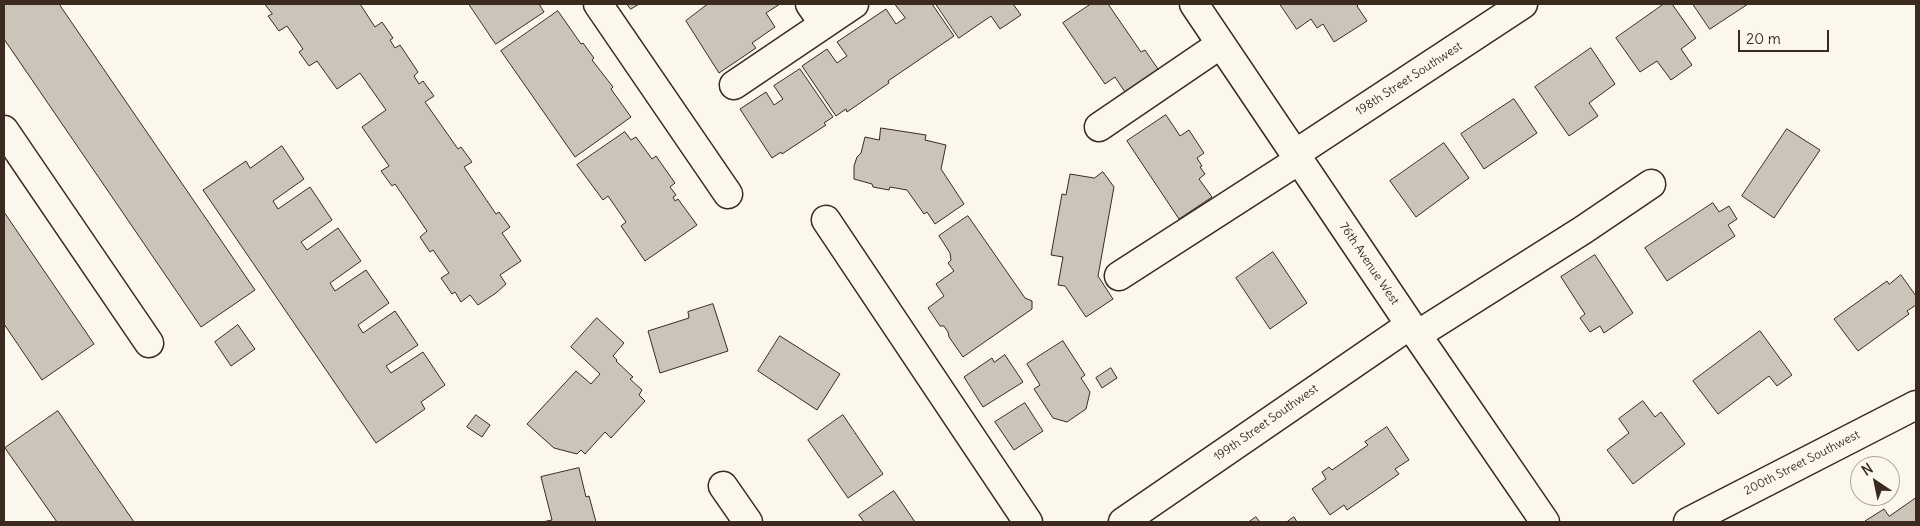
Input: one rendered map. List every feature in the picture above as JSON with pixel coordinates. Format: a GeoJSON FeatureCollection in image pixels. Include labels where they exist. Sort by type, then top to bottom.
{"type":"FeatureCollection","features":[{"type":"Feature","properties":{"kind":"street"},"geometry":{"type":"LineString","coordinates":[[598,4],[728,194]]}},
{"type":"Feature","properties":{"kind":"street"},"geometry":{"type":"LineString","coordinates":[[734,85],[817,14],[854,4]]}},
{"type":"Feature","properties":{"kind":"street","name":"76th Avenue West"},"geometry":{"type":"LineString","coordinates":[[1194,4],[1413,330],[1545,522]]}},
{"type":"Feature","properties":{"kind":"street","name":"198th Street Southwest"},"geometry":{"type":"LineString","coordinates":[[1119,276],[1524,4]]}},
{"type":"Feature","properties":{"kind":"street"},"geometry":{"type":"LineString","coordinates":[[1099,127],[1221,44]]}},
{"type":"Feature","properties":{"kind":"street"},"geometry":{"type":"LineString","coordinates":[[4,130],[149,343]]}},
{"type":"Feature","properties":{"kind":"street","name":"199th Street Southwest"},"geometry":{"type":"LineString","coordinates":[[1123,522],[1413,330],[1582,230],[1651,184]]}},
{"type":"Feature","properties":{"kind":"street"},"geometry":{"type":"LineString","coordinates":[[826,220],[1028,522]]}},
{"type":"Feature","properties":{"kind":"street","name":"200th Street Southwest"},"geometry":{"type":"LineString","coordinates":[[1688,522],[1916,404]]}},
{"type":"Feature","properties":{"kind":"street"},"geometry":{"type":"LineString","coordinates":[[723,486],[748,522]]}},
{"type":"Feature","properties":{"kind":"building"},"geometry":{"type":"Polygon","coordinates":[[[4,4],[59,4],[255,290],[201,327],[4,39],[4,4]]]}},
{"type":"Feature","properties":{"kind":"building"},"geometry":{"type":"Polygon","coordinates":[[[265,4],[360,4],[375,27],[382,22],[393,38],[390,40],[395,48],[400,45],[418,72],[414,76],[419,84],[423,81],[434,96],[425,102],[458,149],[461,147],[472,162],[464,167],[496,214],[499,212],[510,227],[502,233],[521,261],[500,275],[506,284],[496,293],[478,305],[470,295],[461,302],[455,292],[452,294],[441,278],[449,273],[433,250],[430,252],[420,237],[427,231],[395,184],[392,186],[381,171],[389,166],[362,127],[386,110],[360,73],[337,89],[317,61],[309,66],[299,52],[303,49],[287,26],[279,31],[268,16],[272,14],[265,4]]]}},
{"type":"Feature","properties":{"kind":"building"},"geometry":{"type":"Polygon","coordinates":[[[469,4],[539,4],[544,12],[496,44],[469,4]]]}},
{"type":"Feature","properties":{"kind":"building"},"geometry":{"type":"Polygon","coordinates":[[[627,4],[639,4],[631,9],[627,4]]]}},
{"type":"Feature","properties":{"kind":"building"},"geometry":{"type":"Polygon","coordinates":[[[708,4],[780,4],[766,13],[775,27],[752,43],[756,48],[719,73],[686,21],[708,4]]]}},
{"type":"Feature","properties":{"kind":"building"},"geometry":{"type":"Polygon","coordinates":[[[895,4],[932,4],[954,36],[888,81],[889,83],[847,112],[846,109],[836,116],[802,66],[827,49],[837,63],[847,56],[837,42],[886,9],[896,24],[905,18],[895,4]]]}},
{"type":"Feature","properties":{"kind":"building"},"geometry":{"type":"Polygon","coordinates":[[[936,4],[1013,4],[1021,15],[1000,29],[991,16],[959,38],[936,4]]]}},
{"type":"Feature","properties":{"kind":"building"},"geometry":{"type":"Polygon","coordinates":[[[1091,4],[1108,4],[1141,52],[1145,50],[1160,72],[1127,95],[1115,77],[1105,84],[1063,23],[1091,4]]]}},
{"type":"Feature","properties":{"kind":"building"},"geometry":{"type":"Polygon","coordinates":[[[1280,4],[1359,4],[1357,6],[1367,21],[1334,42],[1323,24],[1317,28],[1311,19],[1297,29],[1280,4]]]}},
{"type":"Feature","properties":{"kind":"building"},"geometry":{"type":"Polygon","coordinates":[[[1664,4],[1672,4],[1696,38],[1681,49],[1692,65],[1671,80],[1657,61],[1640,72],[1616,38],[1664,4]]]}},
{"type":"Feature","properties":{"kind":"building"},"geometry":{"type":"Polygon","coordinates":[[[1693,4],[1748,4],[1710,29],[1693,4]]]}},
{"type":"Feature","properties":{"kind":"building"},"geometry":{"type":"Polygon","coordinates":[[[558,11],[581,44],[583,43],[594,58],[592,60],[613,87],[611,89],[631,117],[575,157],[501,51],[558,11]]]}},
{"type":"Feature","properties":{"kind":"building"},"geometry":{"type":"Polygon","coordinates":[[[1591,48],[1615,84],[1589,103],[1598,116],[1569,136],[1535,87],[1591,48]]]}},
{"type":"Feature","properties":{"kind":"building"},"geometry":{"type":"Polygon","coordinates":[[[800,69],[833,117],[824,123],[826,125],[782,154],[781,152],[772,158],[740,109],[766,92],[774,105],[783,99],[774,86],[800,69]]]}},
{"type":"Feature","properties":{"kind":"building"},"geometry":{"type":"Polygon","coordinates":[[[1514,99],[1537,133],[1484,169],[1461,134],[1514,99]]]}},
{"type":"Feature","properties":{"kind":"building"},"geometry":{"type":"Polygon","coordinates":[[[1166,115],[1180,136],[1189,130],[1204,153],[1197,158],[1205,174],[1199,179],[1212,197],[1179,219],[1127,141],[1166,115]]]}},
{"type":"Feature","properties":{"kind":"building"},"geometry":{"type":"Polygon","coordinates":[[[881,128],[926,135],[925,140],[946,145],[941,169],[964,204],[935,224],[927,212],[924,214],[907,190],[890,187],[889,190],[873,187],[872,184],[854,179],[854,166],[857,157],[861,153],[865,137],[879,140],[881,128]]]}},
{"type":"Feature","properties":{"kind":"building"},"geometry":{"type":"Polygon","coordinates":[[[1787,129],[1820,150],[1774,218],[1742,196],[1787,129]]]}},
{"type":"Feature","properties":{"kind":"building"},"geometry":{"type":"Polygon","coordinates":[[[625,132],[631,140],[636,137],[652,159],[656,156],[675,183],[670,187],[676,195],[673,197],[675,201],[678,199],[697,225],[645,261],[621,226],[626,222],[608,196],[603,200],[577,165],[625,132]]]}},
{"type":"Feature","properties":{"kind":"building"},"geometry":{"type":"Polygon","coordinates":[[[1444,143],[1469,178],[1416,217],[1390,181],[1444,143]]]}},
{"type":"Feature","properties":{"kind":"building"},"geometry":{"type":"Polygon","coordinates":[[[282,146],[304,179],[273,201],[278,209],[310,187],[332,220],[301,242],[307,250],[338,228],[361,261],[330,283],[335,291],[366,270],[389,303],[358,325],[363,333],[395,311],[418,345],[386,366],[391,373],[423,352],[445,385],[421,402],[425,409],[376,443],[203,190],[246,161],[250,168],[282,146]]]}},
{"type":"Feature","properties":{"kind":"building"},"geometry":{"type":"Polygon","coordinates":[[[1103,172],[1114,187],[1098,276],[1113,299],[1086,317],[1065,286],[1058,285],[1063,257],[1051,255],[1062,194],[1066,195],[1070,174],[1094,178],[1103,172]]]}},
{"type":"Feature","properties":{"kind":"building"},"geometry":{"type":"Polygon","coordinates":[[[1713,203],[1719,212],[1729,206],[1737,219],[1728,225],[1735,236],[1667,281],[1645,248],[1713,203]]]}},
{"type":"Feature","properties":{"kind":"building"},"geometry":{"type":"Polygon","coordinates":[[[4,212],[94,344],[42,380],[4,324],[4,212]]]}},
{"type":"Feature","properties":{"kind":"building"},"geometry":{"type":"Polygon","coordinates":[[[968,216],[1025,298],[1032,301],[1032,309],[963,357],[944,326],[940,326],[928,308],[944,296],[936,284],[954,271],[948,263],[951,260],[950,253],[939,236],[968,216]]]}},
{"type":"Feature","properties":{"kind":"building"},"geometry":{"type":"Polygon","coordinates":[[[1273,252],[1307,303],[1270,329],[1236,278],[1273,252]]]}},
{"type":"Feature","properties":{"kind":"building"},"geometry":{"type":"Polygon","coordinates":[[[1595,255],[1633,313],[1604,333],[1600,326],[1590,332],[1580,318],[1585,314],[1561,277],[1595,255]]]}},
{"type":"Feature","properties":{"kind":"building"},"geometry":{"type":"Polygon","coordinates":[[[1901,275],[1916,296],[1916,305],[1907,311],[1909,314],[1858,351],[1834,319],[1887,281],[1889,284],[1901,275]]]}},
{"type":"Feature","properties":{"kind":"building"},"geometry":{"type":"Polygon","coordinates":[[[713,304],[728,351],[660,373],[648,331],[689,318],[688,312],[713,304]]]}},
{"type":"Feature","properties":{"kind":"building"},"geometry":{"type":"Polygon","coordinates":[[[597,318],[624,343],[613,356],[633,377],[630,379],[642,390],[639,395],[645,401],[611,438],[605,432],[585,454],[581,450],[577,454],[554,448],[527,424],[576,371],[591,384],[600,374],[571,347],[597,318]]]}},
{"type":"Feature","properties":{"kind":"building"},"geometry":{"type":"Polygon","coordinates":[[[238,325],[255,349],[231,366],[215,342],[238,325]]]}},
{"type":"Feature","properties":{"kind":"building"},"geometry":{"type":"Polygon","coordinates":[[[1760,331],[1792,375],[1777,386],[1769,376],[1718,414],[1693,381],[1760,331]]]}},
{"type":"Feature","properties":{"kind":"building"},"geometry":{"type":"Polygon","coordinates":[[[780,336],[840,374],[817,410],[758,371],[780,336]]]}},
{"type":"Feature","properties":{"kind":"building"},"geometry":{"type":"Polygon","coordinates":[[[1063,341],[1085,375],[1081,378],[1090,392],[1086,409],[1067,422],[1053,418],[1034,389],[1040,385],[1027,364],[1063,341]]]}},
{"type":"Feature","properties":{"kind":"building"},"geometry":{"type":"Polygon","coordinates":[[[1005,355],[1023,382],[983,407],[964,377],[992,358],[994,362],[1005,355]]]}},
{"type":"Feature","properties":{"kind":"building"},"geometry":{"type":"Polygon","coordinates":[[[1111,368],[1117,378],[1102,388],[1096,378],[1111,368]]]}},
{"type":"Feature","properties":{"kind":"building"},"geometry":{"type":"Polygon","coordinates":[[[1643,401],[1655,417],[1661,412],[1685,444],[1633,484],[1607,450],[1629,433],[1619,419],[1643,401]]]}},
{"type":"Feature","properties":{"kind":"building"},"geometry":{"type":"Polygon","coordinates":[[[1025,403],[1043,431],[1014,450],[995,422],[1025,403]]]}},
{"type":"Feature","properties":{"kind":"building"},"geometry":{"type":"Polygon","coordinates":[[[58,411],[134,522],[57,522],[5,448],[58,411]]]}},
{"type":"Feature","properties":{"kind":"building"},"geometry":{"type":"Polygon","coordinates":[[[476,415],[490,425],[482,437],[467,427],[476,415]]]}},
{"type":"Feature","properties":{"kind":"building"},"geometry":{"type":"Polygon","coordinates":[[[843,415],[883,474],[848,498],[808,440],[843,415]]]}},
{"type":"Feature","properties":{"kind":"building"},"geometry":{"type":"Polygon","coordinates":[[[1387,427],[1409,460],[1395,469],[1399,474],[1347,510],[1344,505],[1330,515],[1312,489],[1326,479],[1322,472],[1329,467],[1332,470],[1368,445],[1365,442],[1387,427]]]}},
{"type":"Feature","properties":{"kind":"building"},"geometry":{"type":"Polygon","coordinates":[[[579,468],[586,497],[589,496],[596,522],[542,522],[552,520],[541,477],[579,468]]]}},
{"type":"Feature","properties":{"kind":"building"},"geometry":{"type":"Polygon","coordinates":[[[894,491],[915,522],[864,522],[859,515],[894,491]]]}},
{"type":"Feature","properties":{"kind":"building"},"geometry":{"type":"Polygon","coordinates":[[[1916,498],[1916,522],[1865,521],[1884,509],[1889,516],[1916,498]]]}},
{"type":"Feature","properties":{"kind":"building"},"geometry":{"type":"Polygon","coordinates":[[[1256,517],[1260,522],[1249,522],[1256,517]]]}},
{"type":"Feature","properties":{"kind":"building"},"geometry":{"type":"Polygon","coordinates":[[[1294,517],[1297,522],[1287,522],[1294,517]]]}}]}
